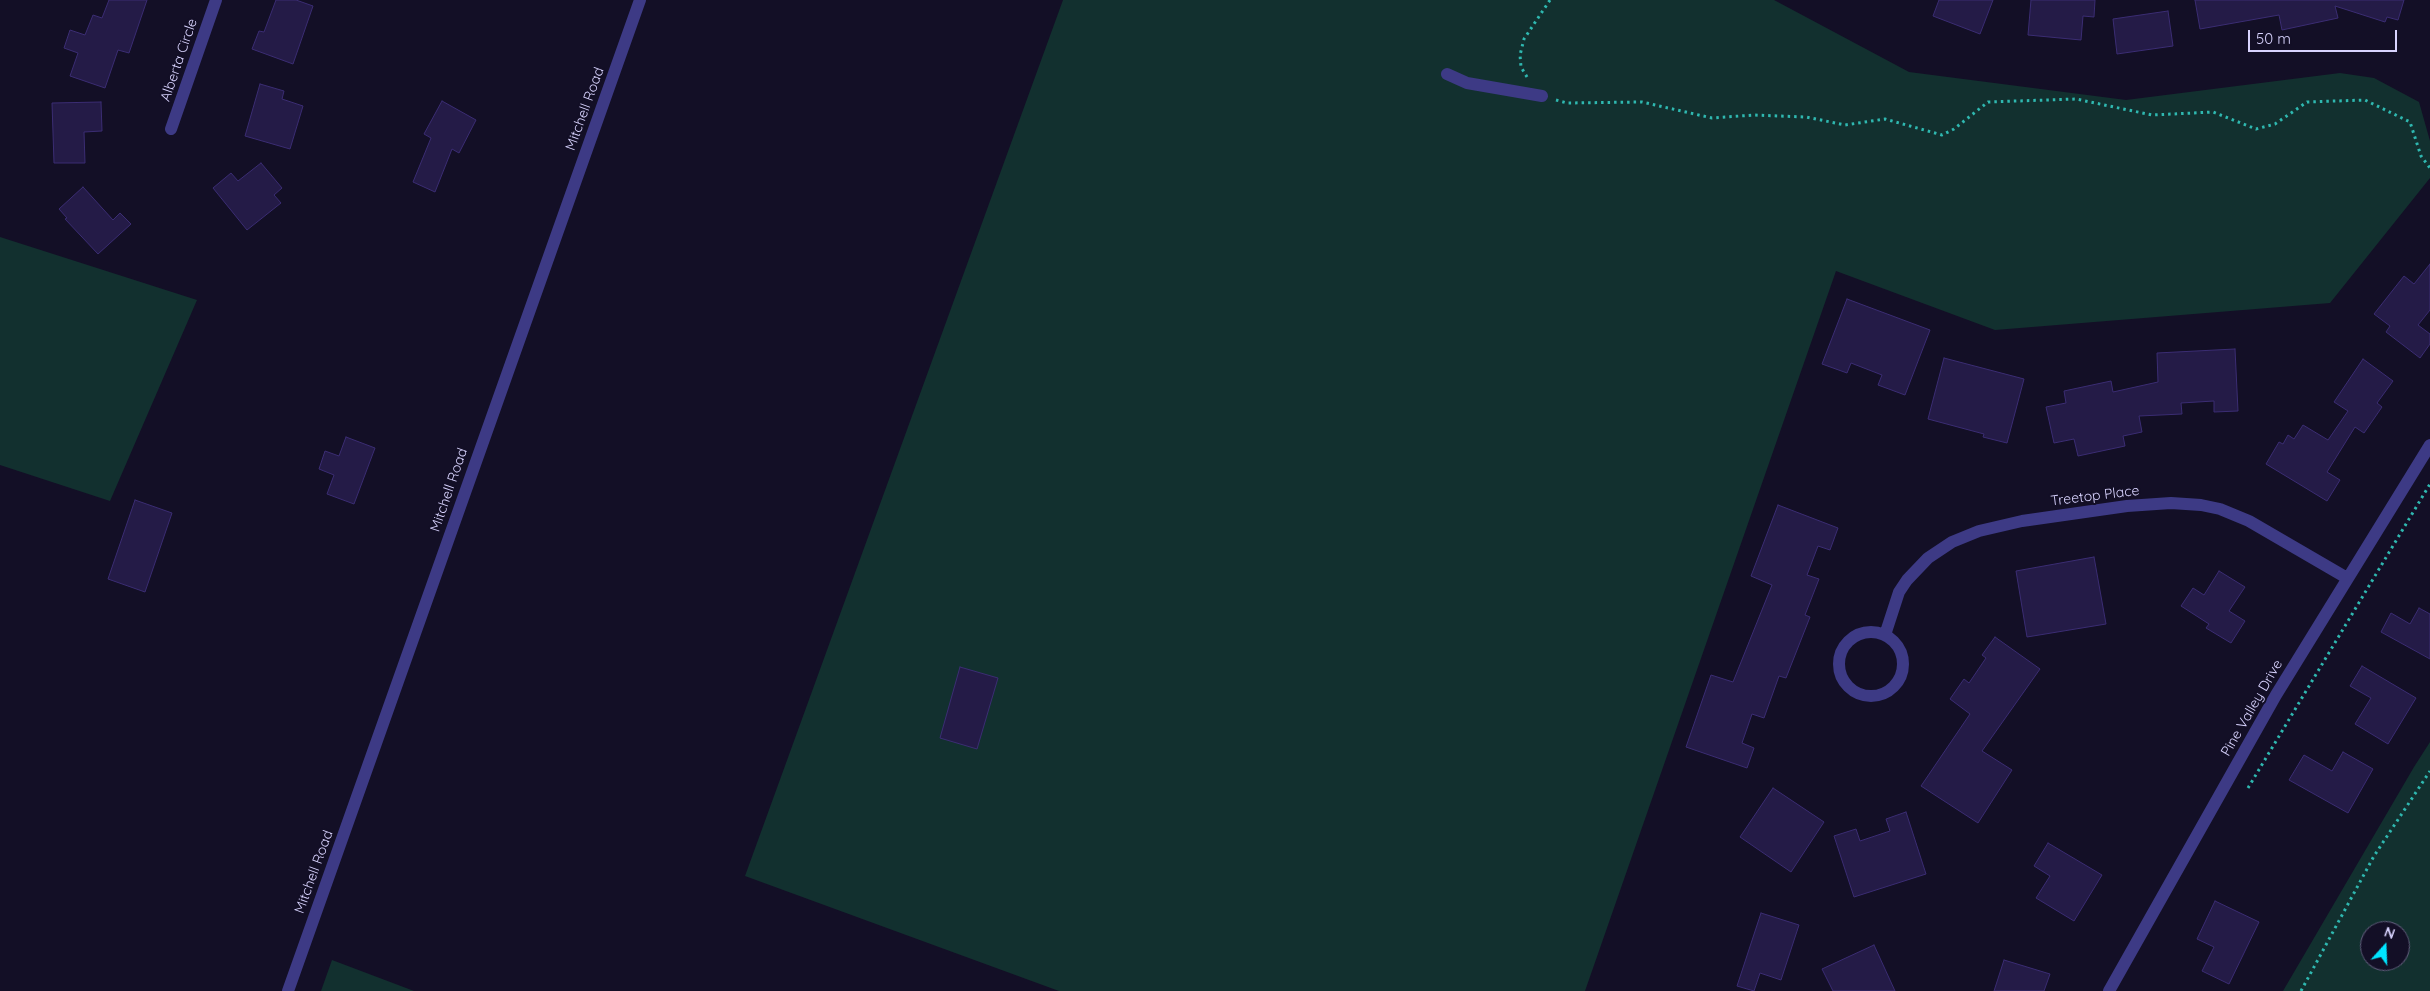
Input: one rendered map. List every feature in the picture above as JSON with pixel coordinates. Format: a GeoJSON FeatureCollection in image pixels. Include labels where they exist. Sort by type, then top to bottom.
{"type":"FeatureCollection","features":[{"type":"Feature","properties":{"kind":"street","name":"Alberta Circle"},"geometry":{"type":"LineString","coordinates":[[171,129],[216,0]]}},
{"type":"Feature","properties":{"kind":"street","name":"Mitchell Road"},"geometry":{"type":"LineString","coordinates":[[288,991],[640,0]]}},
{"type":"Feature","properties":{"kind":"street"},"geometry":{"type":"LineString","coordinates":[[1447,74],[1467,84],[1542,96]]}},
{"type":"Feature","properties":{"kind":"street","name":"Pine Valley Drive"},"geometry":{"type":"LineString","coordinates":[[2109,991],[2276,694],[2430,445]]}},
{"type":"Feature","properties":{"kind":"street","name":"Treetop Place"},"geometry":{"type":"LineString","coordinates":[[1885,635],[1899,592],[1907,580],[1928,558],[1952,542],[1979,531],[2022,520],[2127,506],[2171,503],[2201,505],[2220,509],[2248,521],[2347,578]]}},
{"type":"Feature","properties":{"kind":"street"},"geometry":{"type":"LineString","coordinates":[[1874,632],[1885,635],[1899,648],[1903,658],[1903,670],[1900,680],[1890,691],[1879,696],[1868,697],[1854,692],[1846,685],[1840,674],[1838,662],[1841,651],[1848,641],[1863,633],[1874,632]]}},
{"type":"Feature","properties":{"kind":"path"},"geometry":{"type":"LineString","coordinates":[[1550,0],[1524,40],[1520,55],[1520,67],[1542,96],[1567,103],[1642,102],[1712,118],[1763,115],[1806,117],[1845,125],[1885,120],[1942,135],[1954,129],[1988,102],[2076,99],[2152,116],[2213,112],[2256,129],[2275,124],[2307,102],[2365,100],[2410,122],[2421,156],[2430,168]]}},
{"type":"Feature","properties":{"kind":"path"},"geometry":{"type":"LineString","coordinates":[[2248,788],[2430,484]]}},
{"type":"Feature","properties":{"kind":"path"},"geometry":{"type":"LineString","coordinates":[[2301,991],[2374,856],[2430,771]]}},
{"type":"Feature","properties":{"kind":"green space"},"geometry":{"type":"Polygon","coordinates":[[[1063,0],[1774,0],[1909,72],[2126,100],[2340,73],[2374,78],[2419,102],[2430,141],[2430,178],[2330,303],[1995,330],[1836,271],[1585,991],[1059,991],[745,876],[1063,0]]]}},
{"type":"Feature","properties":{"kind":"green space"},"geometry":{"type":"Polygon","coordinates":[[[0,237],[197,300],[110,501],[0,465],[0,237]]]}},
{"type":"Feature","properties":{"kind":"green space"},"geometry":{"type":"Polygon","coordinates":[[[2430,742],[2430,991],[2283,991],[2414,767],[2430,742]]]}},
{"type":"Feature","properties":{"kind":"green space"},"geometry":{"type":"Polygon","coordinates":[[[332,960],[414,991],[321,991],[332,960]]]}},
{"type":"Feature","properties":{"kind":"building"},"geometry":{"type":"Polygon","coordinates":[[[109,0],[147,0],[129,53],[118,50],[105,88],[70,76],[78,53],[64,48],[70,30],[85,35],[93,15],[102,18],[109,0]]]}},
{"type":"Feature","properties":{"kind":"building"},"geometry":{"type":"Polygon","coordinates":[[[276,0],[296,0],[313,6],[293,64],[252,49],[259,31],[264,32],[276,0]]]}},
{"type":"Feature","properties":{"kind":"building"},"geometry":{"type":"Polygon","coordinates":[[[1939,0],[1993,0],[1980,34],[1933,16],[1939,0]]]}},
{"type":"Feature","properties":{"kind":"building"},"geometry":{"type":"Polygon","coordinates":[[[2031,0],[2095,0],[2094,17],[2083,16],[2081,40],[2028,35],[2031,0]]]}},
{"type":"Feature","properties":{"kind":"building"},"geometry":{"type":"Polygon","coordinates":[[[2195,0],[2404,0],[2398,20],[2387,17],[2385,22],[2335,6],[2338,18],[2282,30],[2279,15],[2200,29],[2195,0]]]}},
{"type":"Feature","properties":{"kind":"building"},"geometry":{"type":"Polygon","coordinates":[[[2168,11],[2173,46],[2117,54],[2113,19],[2168,11]]]}},
{"type":"Feature","properties":{"kind":"building"},"geometry":{"type":"Polygon","coordinates":[[[260,84],[284,91],[282,99],[303,106],[290,149],[245,136],[260,84]]]}},
{"type":"Feature","properties":{"kind":"building"},"geometry":{"type":"Polygon","coordinates":[[[442,101],[476,120],[459,153],[452,149],[435,192],[413,182],[431,138],[424,134],[442,101]]]}},
{"type":"Feature","properties":{"kind":"building"},"geometry":{"type":"Polygon","coordinates":[[[101,102],[102,131],[84,132],[85,163],[54,163],[52,103],[101,102]]]}},
{"type":"Feature","properties":{"kind":"building"},"geometry":{"type":"Polygon","coordinates":[[[261,163],[282,188],[274,195],[281,203],[247,230],[213,188],[231,173],[238,181],[261,163]]]}},
{"type":"Feature","properties":{"kind":"building"},"geometry":{"type":"Polygon","coordinates":[[[83,187],[113,220],[120,213],[131,224],[98,254],[65,219],[67,218],[59,209],[83,187]]]}},
{"type":"Feature","properties":{"kind":"building"},"geometry":{"type":"Polygon","coordinates":[[[2430,264],[2430,310],[2418,325],[2430,334],[2430,344],[2420,358],[2386,332],[2390,326],[2374,314],[2404,276],[2414,284],[2430,264]]]}},
{"type":"Feature","properties":{"kind":"building"},"geometry":{"type":"Polygon","coordinates":[[[1847,299],[1930,330],[1905,395],[1878,385],[1882,375],[1851,363],[1847,373],[1822,364],[1847,299]]]}},
{"type":"Feature","properties":{"kind":"building"},"geometry":{"type":"Polygon","coordinates":[[[2235,349],[2238,411],[2214,412],[2214,401],[2181,403],[2182,414],[2139,416],[2142,432],[2123,436],[2125,446],[2078,456],[2074,439],[2054,443],[2046,407],[2066,403],[2064,391],[2111,381],[2113,392],[2158,382],[2157,353],[2235,349]]]}},
{"type":"Feature","properties":{"kind":"building"},"geometry":{"type":"Polygon","coordinates":[[[1944,358],[2024,379],[2007,443],[1983,437],[1984,434],[1928,419],[1944,358]]]}},
{"type":"Feature","properties":{"kind":"building"},"geometry":{"type":"Polygon","coordinates":[[[2363,359],[2393,381],[2377,403],[2382,407],[2364,433],[2355,427],[2327,472],[2340,480],[2327,501],[2266,464],[2279,442],[2283,444],[2288,435],[2294,439],[2303,425],[2328,440],[2348,411],[2334,402],[2363,359]]]}},
{"type":"Feature","properties":{"kind":"building"},"geometry":{"type":"Polygon","coordinates":[[[346,437],[375,448],[354,504],[327,494],[334,475],[319,469],[325,451],[339,456],[346,437]]]}},
{"type":"Feature","properties":{"kind":"building"},"geometry":{"type":"Polygon","coordinates":[[[135,500],[172,513],[145,592],[108,579],[135,500]]]}},
{"type":"Feature","properties":{"kind":"building"},"geometry":{"type":"Polygon","coordinates":[[[1778,505],[1838,528],[1830,550],[1818,546],[1807,575],[1819,579],[1805,615],[1810,617],[1786,678],[1779,676],[1764,718],[1752,714],[1742,743],[1754,748],[1747,768],[1686,747],[1711,675],[1733,682],[1772,585],[1751,576],[1778,505]]]}},
{"type":"Feature","properties":{"kind":"building"},"geometry":{"type":"Polygon","coordinates":[[[2094,557],[2106,624],[2027,637],[2016,571],[2094,557]]]}},
{"type":"Feature","properties":{"kind":"building"},"geometry":{"type":"Polygon","coordinates":[[[2219,571],[2245,587],[2229,611],[2245,621],[2231,643],[2206,628],[2209,624],[2181,606],[2193,588],[2204,595],[2219,571]]]}},
{"type":"Feature","properties":{"kind":"building"},"geometry":{"type":"Polygon","coordinates":[[[2419,608],[2430,614],[2430,659],[2381,632],[2391,613],[2410,624],[2419,608]]]}},
{"type":"Feature","properties":{"kind":"building"},"geometry":{"type":"Polygon","coordinates":[[[1995,637],[2040,669],[1982,751],[2012,770],[1978,823],[1921,786],[1970,714],[1950,699],[1964,679],[1969,683],[1986,658],[1982,655],[1995,637]]]}},
{"type":"Feature","properties":{"kind":"building"},"geometry":{"type":"Polygon","coordinates":[[[2362,666],[2416,698],[2388,744],[2355,724],[2371,698],[2350,686],[2362,666]]]}},
{"type":"Feature","properties":{"kind":"building"},"geometry":{"type":"Polygon","coordinates":[[[960,667],[998,678],[977,749],[940,738],[960,667]]]}},
{"type":"Feature","properties":{"kind":"building"},"geometry":{"type":"Polygon","coordinates":[[[2343,752],[2373,769],[2348,813],[2289,780],[2304,755],[2332,771],[2343,752]]]}},
{"type":"Feature","properties":{"kind":"building"},"geometry":{"type":"Polygon","coordinates":[[[1773,788],[1824,822],[1791,872],[1740,837],[1773,788]]]}},
{"type":"Feature","properties":{"kind":"building"},"geometry":{"type":"Polygon","coordinates":[[[1906,812],[1926,874],[1854,897],[1834,836],[1856,829],[1860,841],[1890,831],[1886,819],[1906,812]]]}},
{"type":"Feature","properties":{"kind":"building"},"geometry":{"type":"Polygon","coordinates":[[[2048,843],[2102,875],[2074,921],[2036,898],[2050,876],[2034,866],[2048,843]]]}},
{"type":"Feature","properties":{"kind":"building"},"geometry":{"type":"Polygon","coordinates":[[[2215,901],[2259,922],[2229,984],[2202,971],[2214,947],[2197,939],[2215,901]]]}},
{"type":"Feature","properties":{"kind":"building"},"geometry":{"type":"Polygon","coordinates":[[[1761,913],[1799,925],[1781,980],[1760,973],[1754,991],[1737,986],[1761,913]]]}},
{"type":"Feature","properties":{"kind":"building"},"geometry":{"type":"Polygon","coordinates":[[[1874,945],[1895,991],[1833,991],[1822,969],[1874,945]]]}},
{"type":"Feature","properties":{"kind":"building"},"geometry":{"type":"Polygon","coordinates":[[[2004,960],[2050,974],[2044,991],[1994,991],[2004,960]]]}}]}
